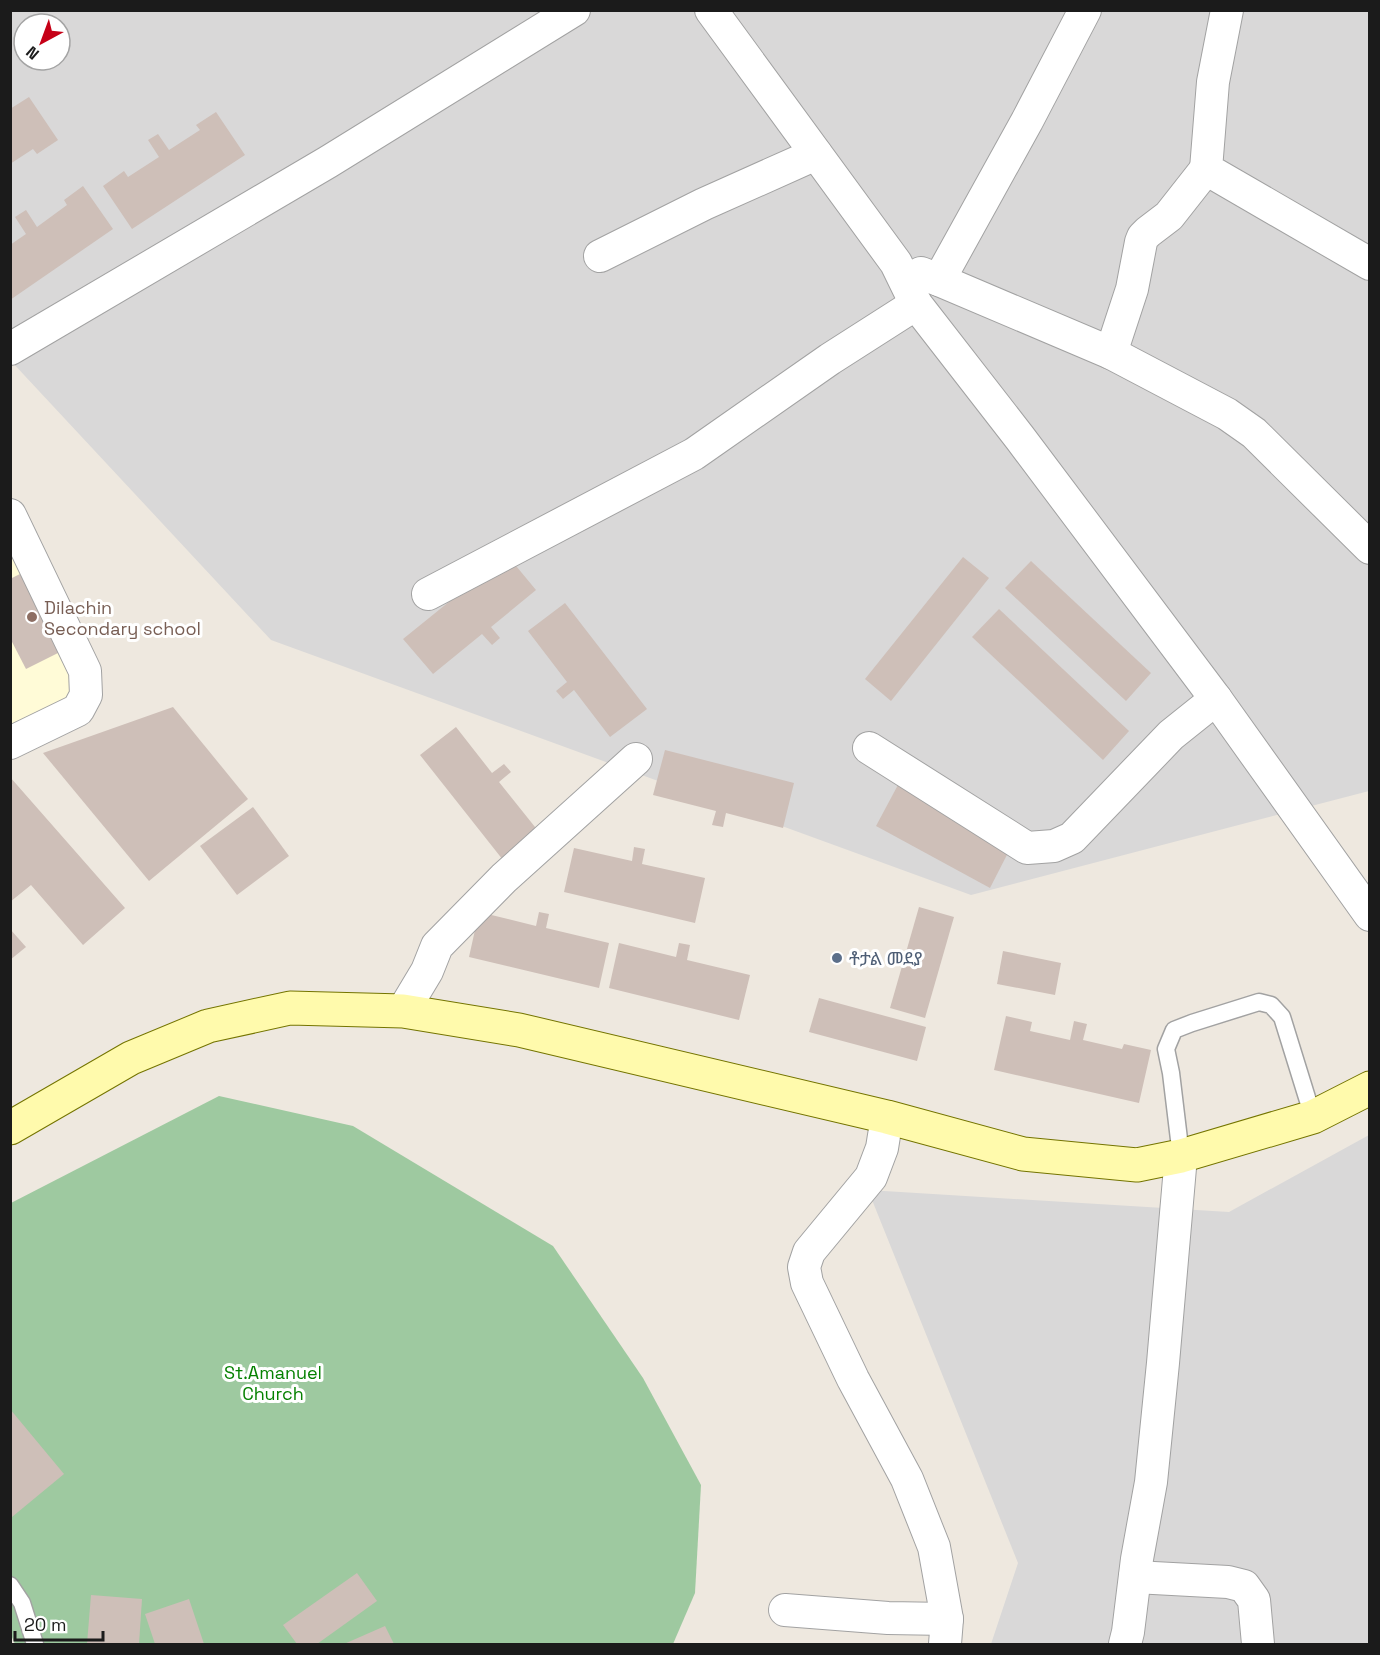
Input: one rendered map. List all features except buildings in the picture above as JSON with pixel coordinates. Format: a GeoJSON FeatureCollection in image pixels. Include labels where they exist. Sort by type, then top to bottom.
{"type":"FeatureCollection","features":[{"type":"Feature","properties":{"kind":"main road"},"geometry":{"type":"LineString","coordinates":[[10,1128],[131,1058],[208,1026],[290,1008],[403,1011],[519,1030],[887,1117],[1023,1154],[1137,1165],[1181,1156],[1314,1116],[1370,1088]]}},
{"type":"Feature","properties":{"kind":"street"},"geometry":{"type":"LineString","coordinates":[[10,349],[328,162],[574,10]]}},
{"type":"Feature","properties":{"kind":"street"},"geometry":{"type":"LineString","coordinates":[[711,10],[896,263],[916,304],[1216,699],[1367,908]]}},
{"type":"Feature","properties":{"kind":"street"},"geometry":{"type":"LineString","coordinates":[[939,280],[1085,10]]}},
{"type":"Feature","properties":{"kind":"street"},"geometry":{"type":"LineString","coordinates":[[1111,353],[1132,289],[1140,242],[1169,216],[1206,169],[1213,82],[1227,10]]}},
{"type":"Feature","properties":{"kind":"street"},"geometry":{"type":"LineString","coordinates":[[600,256],[704,204],[816,154]]}},
{"type":"Feature","properties":{"kind":"street"},"geometry":{"type":"LineString","coordinates":[[1206,169],[1370,264]]}},
{"type":"Feature","properties":{"kind":"street"},"geometry":{"type":"LineString","coordinates":[[896,263],[1111,353],[1227,414],[1254,433],[1370,548]]}},
{"type":"Feature","properties":{"kind":"street"},"geometry":{"type":"LineString","coordinates":[[428,594],[694,454],[830,359],[916,304]]}},
{"type":"Feature","properties":{"kind":"street"},"geometry":{"type":"LineString","coordinates":[[10,515],[85,671],[86,695],[78,710],[10,742]]}},
{"type":"Feature","properties":{"kind":"street"},"geometry":{"type":"LineString","coordinates":[[869,748],[1027,848],[1054,846],[1072,838],[1171,735],[1216,699]]}},
{"type":"Feature","properties":{"kind":"street"},"geometry":{"type":"LineString","coordinates":[[403,1011],[427,971],[437,946],[504,879],[636,759]]}},
{"type":"Feature","properties":{"kind":"street"},"geometry":{"type":"LineString","coordinates":[[785,1610],[888,1618],[946,1632],[934,1547],[907,1479],[853,1379],[807,1283],[804,1268],[814,1245],[872,1177],[882,1148],[887,1117]]}},
{"type":"Feature","properties":{"kind":"street"},"geometry":{"type":"LineString","coordinates":[[1125,1644],[1151,1482],[1181,1156]]}},
{"type":"Feature","properties":{"kind":"street"},"geometry":{"type":"LineString","coordinates":[[1135,1576],[1228,1582],[1244,1586],[1254,1600],[1258,1644]]}},
{"type":"Feature","properties":{"kind":"lane"},"geometry":{"type":"LineString","coordinates":[[1181,1156],[1166,1048],[1174,1030],[1259,1002],[1271,1005],[1282,1017],[1314,1116]]}},
{"type":"Feature","properties":{"kind":"lane"},"geometry":{"type":"LineString","coordinates":[[10,1585],[21,1603],[35,1644]]}},
{"type":"Feature","properties":{"kind":"shaded area"},"geometry":{"type":"Polygon","coordinates":[[[11,11],[1369,11],[1369,791],[971,895],[271,640],[11,361],[11,11]]]}},
{"type":"Feature","properties":{"kind":"shaded area","name":"Dilachin Secondary school"},"geometry":{"type":"Polygon","coordinates":[[[10,526],[95,707],[10,738],[10,526]]]}},
{"type":"Feature","properties":{"kind":"shaded area"},"geometry":{"type":"Polygon","coordinates":[[[1369,1135],[1369,1644],[991,1644],[1018,1563],[868,1190],[1229,1212],[1369,1135]]]}},
{"type":"Feature","properties":{"kind":"green space","name":"St.Amanuel Church"},"geometry":{"type":"Polygon","coordinates":[[[219,1096],[353,1126],[553,1246],[643,1378],[701,1485],[695,1593],[673,1644],[15,1644],[11,1635],[11,1203],[219,1096]]]}},
{"type":"Feature","properties":{"kind":"place","name":"Dilachin Secondary school"},"geometry":{"type":"Point","coordinates":[32,617]}},
{"type":"Feature","properties":{"kind":"place","name":"ቶታል መደያ"},"geometry":{"type":"Point","coordinates":[837,958]}}]}
